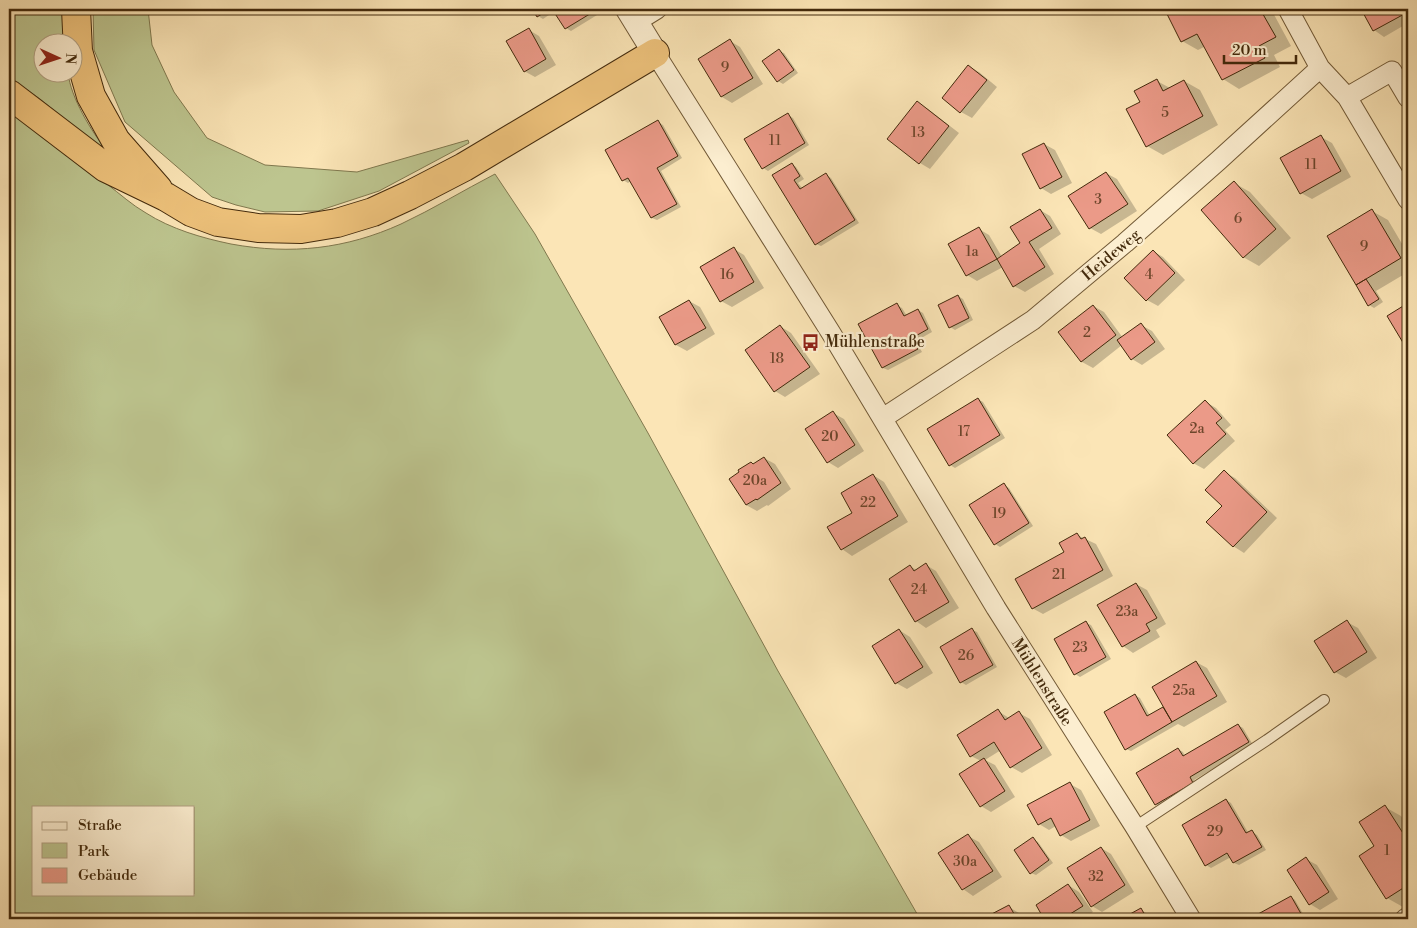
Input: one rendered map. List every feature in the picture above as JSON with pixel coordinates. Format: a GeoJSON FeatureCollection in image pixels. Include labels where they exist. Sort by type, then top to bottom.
{"type":"FeatureCollection","features":[{"type":"Feature","properties":{"kind":"highway"},"geometry":{"type":"LineString","coordinates":[[76,9],[78,50],[91,96],[116,141],[166,197]]}},
{"type":"Feature","properties":{"kind":"highway"},"geometry":{"type":"LineString","coordinates":[[9,94],[106,168],[166,197],[191,212],[218,222],[258,228],[301,229],[337,223],[372,212],[425,187],[464,167],[655,53]]}},
{"type":"Feature","properties":{"kind":"street"},"geometry":{"type":"LineString","coordinates":[[632,16],[657,9]]}},
{"type":"Feature","properties":{"kind":"street"},"geometry":{"type":"LineString","coordinates":[[1288,9],[1320,68],[1347,97],[1408,200]]}},
{"type":"Feature","properties":{"kind":"street","name":"Mühlenstraße"},"geometry":{"type":"LineString","coordinates":[[632,16],[832,333],[996,608],[1191,919]]}},
{"type":"Feature","properties":{"kind":"street","name":"Heideweg"},"geometry":{"type":"LineString","coordinates":[[883,418],[1033,320],[1140,230],[1320,68]]}},
{"type":"Feature","properties":{"kind":"street"},"geometry":{"type":"LineString","coordinates":[[1347,97],[1392,72],[1408,98]]}},
{"type":"Feature","properties":{"kind":"lane"},"geometry":{"type":"LineString","coordinates":[[1134,827],[1267,740],[1324,700]]}},
{"type":"Feature","properties":{"kind":"green space"},"geometry":{"type":"Polygon","coordinates":[[[9,9],[63,9],[64,32],[32,32],[32,82],[70,82],[77,103],[107,151],[40,99],[9,77],[9,9]]]}},
{"type":"Feature","properties":{"kind":"green space"},"geometry":{"type":"Polygon","coordinates":[[[93,9],[148,9],[152,45],[174,92],[207,138],[265,165],[357,172],[468,140],[469,143],[379,191],[318,211],[265,212],[212,197],[125,122],[94,50],[93,9]]]}},
{"type":"Feature","properties":{"kind":"green space"},"geometry":{"type":"Polygon","coordinates":[[[9,112],[131,203],[156,219],[198,236],[253,247],[275,249],[318,248],[360,239],[401,224],[495,174],[535,234],[648,433],[778,671],[920,919],[9,919],[9,112]]]}},
{"type":"Feature","properties":{"kind":"building"},"geometry":{"type":"Polygon","coordinates":[[[532,9],[550,9],[537,17],[532,9]]]}},
{"type":"Feature","properties":{"kind":"building"},"geometry":{"type":"Polygon","coordinates":[[[552,9],[598,9],[565,29],[552,9]]]}},
{"type":"Feature","properties":{"kind":"building"},"geometry":{"type":"Polygon","coordinates":[[[1177,9],[1260,9],[1276,37],[1259,46],[1265,58],[1222,80],[1197,34],[1181,42],[1167,14],[1177,9]]]}},
{"type":"Feature","properties":{"kind":"building"},"geometry":{"type":"Polygon","coordinates":[[[1361,9],[1407,9],[1408,12],[1373,31],[1361,9]]]}},
{"type":"Feature","properties":{"kind":"building"},"geometry":{"type":"Polygon","coordinates":[[[529,28],[546,59],[524,72],[506,41],[529,28]]]}},
{"type":"Feature","properties":{"kind":"building"},"geometry":{"type":"Polygon","coordinates":[[[730,39],[753,78],[721,97],[698,59],[730,39]]]}},
{"type":"Feature","properties":{"kind":"building"},"geometry":{"type":"Polygon","coordinates":[[[779,49],[794,70],[777,82],[762,61],[779,49]]]}},
{"type":"Feature","properties":{"kind":"building"},"geometry":{"type":"Polygon","coordinates":[[[968,65],[987,80],[960,113],[942,98],[968,65]]]}},
{"type":"Feature","properties":{"kind":"building"},"geometry":{"type":"Polygon","coordinates":[[[1157,79],[1163,91],[1184,80],[1203,116],[1146,147],[1126,109],[1140,102],[1134,91],[1157,79]]]}},
{"type":"Feature","properties":{"kind":"building"},"geometry":{"type":"Polygon","coordinates":[[[917,101],[949,126],[919,164],[887,139],[917,101]]]}},
{"type":"Feature","properties":{"kind":"building"},"geometry":{"type":"Polygon","coordinates":[[[788,113],[805,143],[762,169],[744,139],[788,113]]]}},
{"type":"Feature","properties":{"kind":"building"},"geometry":{"type":"Polygon","coordinates":[[[658,120],[678,156],[657,168],[677,204],[651,218],[628,178],[622,181],[605,150],[658,120]]]}},
{"type":"Feature","properties":{"kind":"building"},"geometry":{"type":"Polygon","coordinates":[[[1321,135],[1341,171],[1300,194],[1280,158],[1321,135]]]}},
{"type":"Feature","properties":{"kind":"building"},"geometry":{"type":"Polygon","coordinates":[[[1044,143],[1062,177],[1040,189],[1022,154],[1044,143]]]}},
{"type":"Feature","properties":{"kind":"building"},"geometry":{"type":"Polygon","coordinates":[[[792,163],[800,176],[794,180],[800,189],[826,173],[855,220],[815,245],[772,175],[792,163]]]}},
{"type":"Feature","properties":{"kind":"building"},"geometry":{"type":"Polygon","coordinates":[[[1106,172],[1128,204],[1089,229],[1068,196],[1106,172]]]}},
{"type":"Feature","properties":{"kind":"building"},"geometry":{"type":"Polygon","coordinates":[[[1234,181],[1276,229],[1243,258],[1201,210],[1234,181]]]}},
{"type":"Feature","properties":{"kind":"building"},"geometry":{"type":"Polygon","coordinates":[[[1040,209],[1052,228],[1029,242],[1045,267],[1013,287],[997,259],[1020,243],[1010,227],[1040,209]]]}},
{"type":"Feature","properties":{"kind":"building"},"geometry":{"type":"Polygon","coordinates":[[[1372,209],[1401,258],[1356,285],[1327,236],[1372,209]]]}},
{"type":"Feature","properties":{"kind":"building"},"geometry":{"type":"Polygon","coordinates":[[[979,227],[997,259],[966,276],[948,244],[979,227]]]}},
{"type":"Feature","properties":{"kind":"building"},"geometry":{"type":"Polygon","coordinates":[[[734,247],[754,282],[720,302],[700,267],[734,247]]]}},
{"type":"Feature","properties":{"kind":"building"},"geometry":{"type":"Polygon","coordinates":[[[1153,250],[1175,273],[1146,301],[1124,278],[1153,250]]]}},
{"type":"Feature","properties":{"kind":"building"},"geometry":{"type":"Polygon","coordinates":[[[1366,279],[1379,299],[1368,306],[1356,285],[1366,279]]]}},
{"type":"Feature","properties":{"kind":"building"},"geometry":{"type":"Polygon","coordinates":[[[958,295],[969,318],[949,328],[938,305],[958,295]]]}},
{"type":"Feature","properties":{"kind":"building"},"geometry":{"type":"Polygon","coordinates":[[[689,300],[706,328],[675,345],[659,317],[689,300]]]}},
{"type":"Feature","properties":{"kind":"building"},"geometry":{"type":"Polygon","coordinates":[[[897,303],[904,316],[918,309],[928,329],[912,338],[918,349],[882,368],[858,324],[897,303]]]}},
{"type":"Feature","properties":{"kind":"building"},"geometry":{"type":"Polygon","coordinates":[[[1408,303],[1408,351],[1387,316],[1408,303]]]}},
{"type":"Feature","properties":{"kind":"building"},"geometry":{"type":"Polygon","coordinates":[[[1093,305],[1116,335],[1081,362],[1058,332],[1093,305]]]}},
{"type":"Feature","properties":{"kind":"building"},"geometry":{"type":"Polygon","coordinates":[[[1141,323],[1155,342],[1131,360],[1117,340],[1141,323]]]}},
{"type":"Feature","properties":{"kind":"building"},"geometry":{"type":"Polygon","coordinates":[[[780,325],[810,367],[774,392],[745,350],[780,325]]]}},
{"type":"Feature","properties":{"kind":"building"},"geometry":{"type":"Polygon","coordinates":[[[978,398],[1000,435],[949,466],[927,429],[978,398]]]}},
{"type":"Feature","properties":{"kind":"building"},"geometry":{"type":"Polygon","coordinates":[[[1205,400],[1222,418],[1216,423],[1226,434],[1193,464],[1167,435],[1205,400]]]}},
{"type":"Feature","properties":{"kind":"building"},"geometry":{"type":"Polygon","coordinates":[[[833,411],[855,445],[827,463],[805,429],[833,411]]]}},
{"type":"Feature","properties":{"kind":"building"},"geometry":{"type":"Polygon","coordinates":[[[764,457],[781,483],[757,500],[746,505],[729,479],[739,472],[738,470],[764,457]]]}},
{"type":"Feature","properties":{"kind":"building"},"geometry":{"type":"Polygon","coordinates":[[[1224,470],[1267,512],[1233,547],[1206,522],[1222,506],[1205,490],[1224,470]]]}},
{"type":"Feature","properties":{"kind":"building"},"geometry":{"type":"Polygon","coordinates":[[[873,474],[898,516],[841,550],[827,527],[852,513],[841,493],[873,474]]]}},
{"type":"Feature","properties":{"kind":"building"},"geometry":{"type":"Polygon","coordinates":[[[1004,483],[1029,523],[994,545],[969,505],[1004,483]]]}},
{"type":"Feature","properties":{"kind":"building"},"geometry":{"type":"Polygon","coordinates":[[[1077,533],[1081,539],[1085,537],[1103,570],[1032,609],[1015,579],[1064,552],[1059,543],[1077,533]]]}},
{"type":"Feature","properties":{"kind":"building"},"geometry":{"type":"Polygon","coordinates":[[[926,563],[949,602],[915,622],[889,579],[910,565],[914,571],[926,563]]]}},
{"type":"Feature","properties":{"kind":"building"},"geometry":{"type":"Polygon","coordinates":[[[1136,583],[1157,618],[1146,624],[1150,631],[1122,647],[1097,605],[1136,583]]]}},
{"type":"Feature","properties":{"kind":"building"},"geometry":{"type":"Polygon","coordinates":[[[1347,620],[1367,652],[1334,673],[1314,641],[1347,620]]]}},
{"type":"Feature","properties":{"kind":"building"},"geometry":{"type":"Polygon","coordinates":[[[1086,621],[1106,657],[1074,675],[1054,639],[1086,621]]]}},
{"type":"Feature","properties":{"kind":"building"},"geometry":{"type":"Polygon","coordinates":[[[972,628],[993,665],[960,683],[940,647],[972,628]]]}},
{"type":"Feature","properties":{"kind":"building"},"geometry":{"type":"Polygon","coordinates":[[[899,629],[923,667],[895,684],[872,646],[899,629]]]}},
{"type":"Feature","properties":{"kind":"building"},"geometry":{"type":"Polygon","coordinates":[[[1196,661],[1217,696],[1172,722],[1152,687],[1196,661]]]}},
{"type":"Feature","properties":{"kind":"building"},"geometry":{"type":"Polygon","coordinates":[[[1135,694],[1147,716],[1163,707],[1172,722],[1125,750],[1104,712],[1135,694]]]}},
{"type":"Feature","properties":{"kind":"building"},"geometry":{"type":"Polygon","coordinates":[[[998,709],[1005,720],[1019,711],[1042,748],[1010,768],[994,742],[970,757],[957,735],[998,709]]]}},
{"type":"Feature","properties":{"kind":"building"},"geometry":{"type":"Polygon","coordinates":[[[1238,724],[1249,742],[1190,777],[1193,783],[1155,805],[1136,773],[1178,748],[1183,756],[1238,724]]]}},
{"type":"Feature","properties":{"kind":"building"},"geometry":{"type":"Polygon","coordinates":[[[984,758],[1005,791],[980,807],[959,774],[984,758]]]}},
{"type":"Feature","properties":{"kind":"building"},"geometry":{"type":"Polygon","coordinates":[[[1070,782],[1090,820],[1060,836],[1051,818],[1038,825],[1027,805],[1070,782]]]}},
{"type":"Feature","properties":{"kind":"building"},"geometry":{"type":"Polygon","coordinates":[[[1226,799],[1246,833],[1252,830],[1262,847],[1233,863],[1227,853],[1205,866],[1182,825],[1226,799]]]}},
{"type":"Feature","properties":{"kind":"building"},"geometry":{"type":"Polygon","coordinates":[[[1385,805],[1408,841],[1408,885],[1386,899],[1359,856],[1374,846],[1359,822],[1385,805]]]}},
{"type":"Feature","properties":{"kind":"building"},"geometry":{"type":"Polygon","coordinates":[[[968,834],[993,871],[962,890],[938,853],[968,834]]]}},
{"type":"Feature","properties":{"kind":"building"},"geometry":{"type":"Polygon","coordinates":[[[1033,837],[1049,860],[1030,874],[1014,850],[1033,837]]]}},
{"type":"Feature","properties":{"kind":"building"},"geometry":{"type":"Polygon","coordinates":[[[1101,847],[1125,885],[1091,907],[1067,868],[1101,847]]]}},
{"type":"Feature","properties":{"kind":"building"},"geometry":{"type":"Polygon","coordinates":[[[1306,857],[1329,892],[1309,905],[1287,870],[1306,857]]]}},
{"type":"Feature","properties":{"kind":"building"},"geometry":{"type":"Polygon","coordinates":[[[1068,884],[1083,906],[1062,919],[1044,919],[1036,905],[1068,884]]]}},
{"type":"Feature","properties":{"kind":"building"},"geometry":{"type":"Polygon","coordinates":[[[1291,896],[1304,919],[1249,919],[1291,896]]]}},
{"type":"Feature","properties":{"kind":"building"},"geometry":{"type":"Polygon","coordinates":[[[1009,905],[1017,919],[982,919],[1009,905]]]}},
{"type":"Feature","properties":{"kind":"building"},"geometry":{"type":"Polygon","coordinates":[[[1141,908],[1147,919],[1121,919],[1141,908]]]}},
{"type":"Feature","properties":{"kind":"place","name":"Mühlenstraße"},"geometry":{"type":"Point","coordinates":[811,342]}}]}
